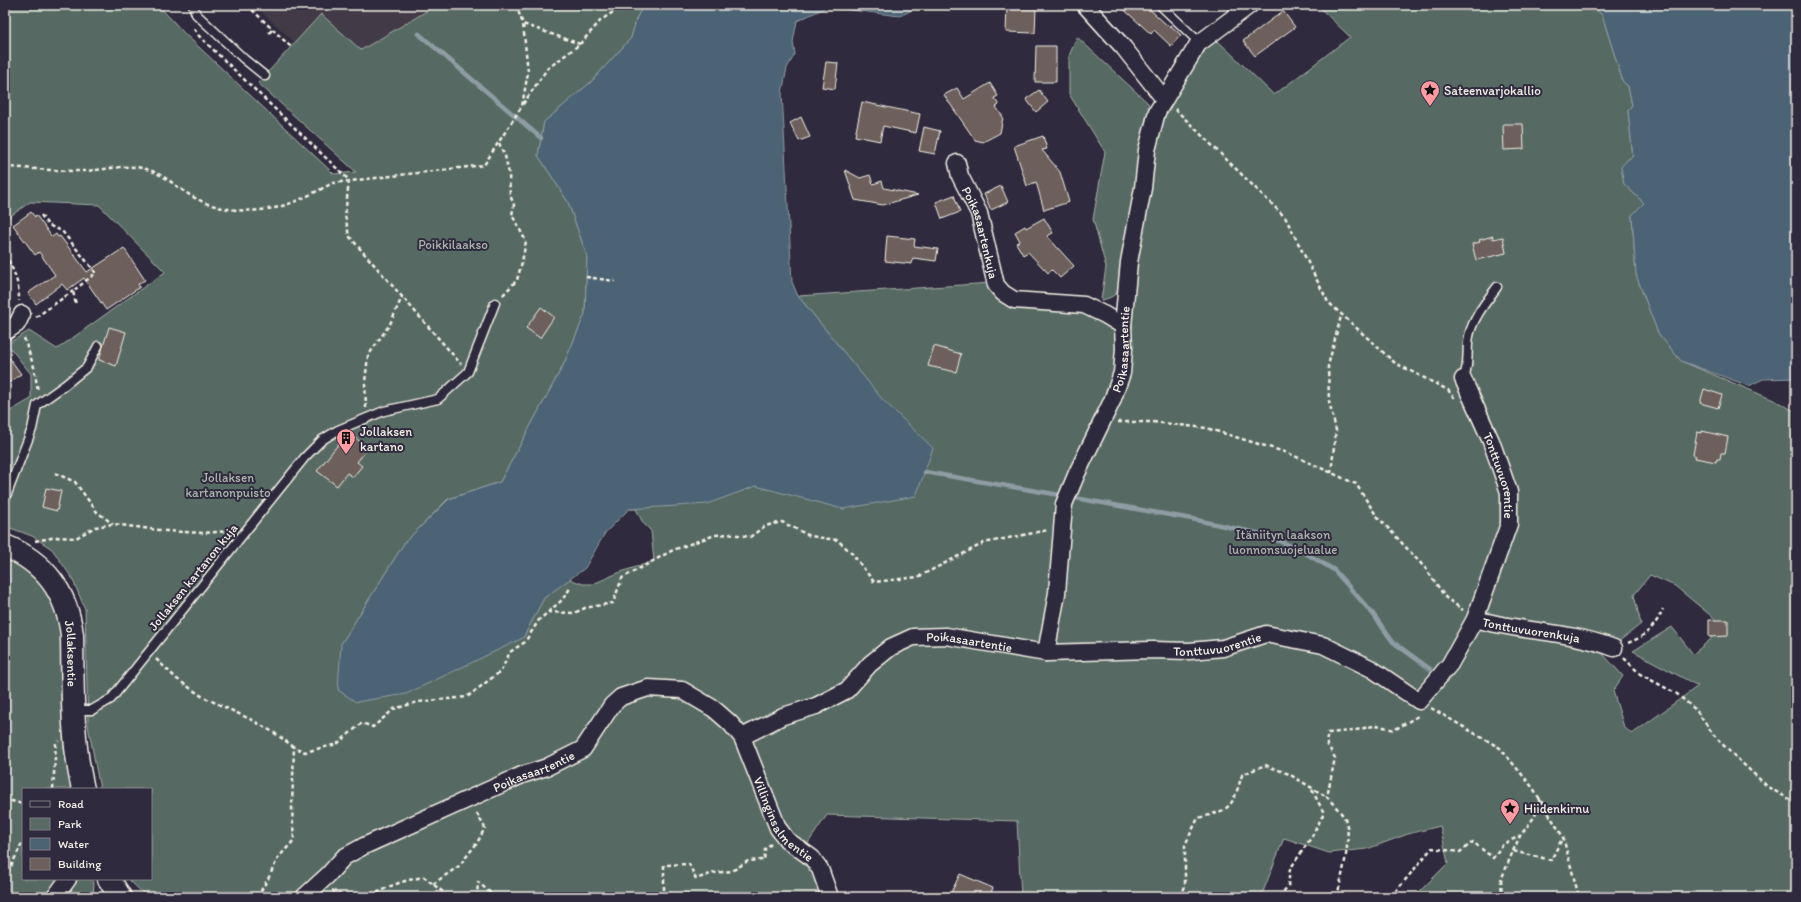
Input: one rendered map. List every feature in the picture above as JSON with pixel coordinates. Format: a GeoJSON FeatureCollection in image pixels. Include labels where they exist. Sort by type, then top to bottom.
{"type":"FeatureCollection","features":[{"type":"Feature","properties":{"kind":"street"},"geometry":{"type":"LineString","coordinates":[[1085,5],[1124,48],[1164,99]]}},
{"type":"Feature","properties":{"kind":"street","name":"Poikasaartentie"},"geometry":{"type":"LineString","coordinates":[[304,897],[328,875],[344,857],[364,846],[522,775],[548,767],[582,749],[612,705],[620,697],[648,688],[682,690],[696,698],[730,723],[742,737],[783,716],[816,706],[847,690],[870,664],[891,647],[913,637],[946,636],[1046,653],[1057,593],[1064,504],[1077,473],[1102,422],[1122,373],[1124,349],[1123,326],[1129,262],[1143,188],[1147,150],[1157,112],[1200,43],[1250,5]]}},
{"type":"Feature","properties":{"kind":"street","name":"Poikasaartenkuja"},"geometry":{"type":"LineString","coordinates":[[957,164],[960,176],[979,213],[996,285],[1003,293],[1014,300],[1084,305],[1123,326]]}},
{"type":"Feature","properties":{"kind":"street","name":"Tonttuvuorentie"},"geometry":{"type":"LineString","coordinates":[[1463,379],[1491,442],[1509,492],[1509,524],[1475,619]]}},
{"type":"Feature","properties":{"kind":"street","name":"Jollaksentie"},"geometry":{"type":"LineString","coordinates":[[5,546],[29,558],[46,574],[61,594],[67,607],[72,635],[73,710],[76,762],[83,788]]}},
{"type":"Feature","properties":{"kind":"street","name":"Tonttuvuorenkuja"},"geometry":{"type":"LineString","coordinates":[[1422,709],[1450,664],[1475,619],[1498,626],[1597,642],[1614,648]]}},
{"type":"Feature","properties":{"kind":"street","name":"Tonttuvuorentie"},"geometry":{"type":"LineString","coordinates":[[1046,653],[1152,650],[1196,651],[1223,648],[1266,634],[1323,645],[1372,669],[1422,709]]}},
{"type":"Feature","properties":{"kind":"street","name":"Villinginsalmentie"},"geometry":{"type":"LineString","coordinates":[[742,737],[778,828],[787,840],[812,858],[820,869],[830,897]]}},
{"type":"Feature","properties":{"kind":"street"},"geometry":{"type":"LineString","coordinates":[[55,897],[67,880]]}},
{"type":"Feature","properties":{"kind":"street"},"geometry":{"type":"LineString","coordinates":[[110,880],[120,897]]}},
{"type":"Feature","properties":{"kind":"lane"},"geometry":{"type":"LineString","coordinates":[[193,5],[196,14],[244,59],[265,76]]}},
{"type":"Feature","properties":{"kind":"lane"},"geometry":{"type":"LineString","coordinates":[[1160,5],[1200,43]]}},
{"type":"Feature","properties":{"kind":"lane"},"geometry":{"type":"LineString","coordinates":[[1463,379],[1468,370],[1467,345],[1469,334],[1476,318],[1497,287]]}},
{"type":"Feature","properties":{"kind":"lane"},"geometry":{"type":"LineString","coordinates":[[468,372],[495,303]]}},
{"type":"Feature","properties":{"kind":"lane"},"geometry":{"type":"LineString","coordinates":[[5,498],[32,429],[38,405],[87,367],[98,346]]}},
{"type":"Feature","properties":{"kind":"lane","name":"Jollaksen kartanon kuja"},"geometry":{"type":"LineString","coordinates":[[73,710],[92,710],[111,699],[305,457],[322,440],[338,430],[384,411],[438,399],[468,372]]}},
{"type":"Feature","properties":{"kind":"path"},"geometry":{"type":"LineString","coordinates":[[247,5],[291,47]]}},
{"type":"Feature","properties":{"kind":"path"},"geometry":{"type":"LineString","coordinates":[[516,5],[523,24],[528,72],[522,106]]}},
{"type":"Feature","properties":{"kind":"path"},"geometry":{"type":"LineString","coordinates":[[5,168],[82,171],[128,166],[142,168],[157,172],[196,199],[232,210],[275,208],[313,193],[333,183],[484,165],[547,69],[580,44],[601,20],[624,5]]}},
{"type":"Feature","properties":{"kind":"path"},"geometry":{"type":"LineString","coordinates":[[523,24],[580,44]]}},
{"type":"Feature","properties":{"kind":"path"},"geometry":{"type":"LineString","coordinates":[[192,26],[199,36],[349,181]]}},
{"type":"Feature","properties":{"kind":"path"},"geometry":{"type":"LineString","coordinates":[[269,32],[273,29]]}},
{"type":"Feature","properties":{"kind":"path"},"geometry":{"type":"LineString","coordinates":[[1164,99],[1284,217],[1328,302],[1347,321],[1395,363],[1448,390],[1456,401]]}},
{"type":"Feature","properties":{"kind":"path"},"geometry":{"type":"LineString","coordinates":[[495,303],[516,280],[522,262],[526,241],[512,215],[514,204],[510,195],[509,174],[505,156],[499,142]]}},
{"type":"Feature","properties":{"kind":"path"},"geometry":{"type":"LineString","coordinates":[[349,181],[345,214],[349,236],[468,372]]}},
{"type":"Feature","properties":{"kind":"path"},"geometry":{"type":"LineString","coordinates":[[19,323],[73,291],[96,273],[62,231],[48,225],[41,215]]}},
{"type":"Feature","properties":{"kind":"path"},"geometry":{"type":"LineString","coordinates":[[5,254],[16,276],[19,287],[19,323],[28,345],[34,367],[39,399],[38,405]]}},
{"type":"Feature","properties":{"kind":"path"},"geometry":{"type":"LineString","coordinates":[[586,277],[615,281]]}},
{"type":"Feature","properties":{"kind":"path"},"geometry":{"type":"LineString","coordinates":[[73,291],[76,305]]}},
{"type":"Feature","properties":{"kind":"path"},"geometry":{"type":"LineString","coordinates":[[368,418],[366,409],[365,382],[368,356],[390,324],[402,297]]}},
{"type":"Feature","properties":{"kind":"path"},"geometry":{"type":"LineString","coordinates":[[1331,472],[1336,430],[1330,401],[1328,366],[1342,315]]}},
{"type":"Feature","properties":{"kind":"path"},"geometry":{"type":"LineString","coordinates":[[1102,422],[1153,422],[1206,428],[1288,452],[1356,484],[1376,515],[1426,569],[1446,598],[1475,619]]}},
{"type":"Feature","properties":{"kind":"path"},"geometry":{"type":"LineString","coordinates":[[55,473],[74,482],[97,512],[113,524]]}},
{"type":"Feature","properties":{"kind":"path"},"geometry":{"type":"LineString","coordinates":[[548,612],[574,613],[585,608],[613,603],[622,578],[673,550],[715,535],[732,534],[750,537],[765,526],[782,522],[810,536],[837,540],[851,552],[874,582],[918,577],[984,543],[1062,527]]}},
{"type":"Feature","properties":{"kind":"path"},"geometry":{"type":"LineString","coordinates":[[32,542],[57,537],[76,538],[95,527],[113,524],[166,531],[203,533],[247,529]]}},
{"type":"Feature","properties":{"kind":"path"},"geometry":{"type":"LineString","coordinates":[[149,651],[162,666],[177,679],[203,697],[229,708],[273,732],[294,747],[305,752],[337,744],[362,723],[373,727],[394,709],[418,702],[467,696],[501,671],[510,652],[525,642],[539,620],[562,600],[571,587]]}},
{"type":"Feature","properties":{"kind":"path"},"geometry":{"type":"LineString","coordinates":[[1663,609],[1656,624],[1639,639],[1614,648],[1640,674],[1677,694],[1696,710],[1713,734],[1727,749],[1768,787],[1796,803]]}},
{"type":"Feature","properties":{"kind":"path"},"geometry":{"type":"LineString","coordinates":[[1422,709],[1433,709]]}},
{"type":"Feature","properties":{"kind":"path"},"geometry":{"type":"LineString","coordinates":[[1327,797],[1335,758],[1326,742],[1328,733],[1352,731],[1377,725],[1394,730],[1422,709],[1433,709],[1500,748],[1533,788],[1563,837],[1579,897]]}},
{"type":"Feature","properties":{"kind":"path"},"geometry":{"type":"LineString","coordinates":[[257,897],[278,858],[294,840],[292,809],[294,747]]}},
{"type":"Feature","properties":{"kind":"path"},"geometry":{"type":"LineString","coordinates":[[1181,897],[1185,886],[1184,846],[1198,818],[1222,812],[1234,799],[1242,775],[1265,765],[1288,774],[1327,797],[1344,818],[1348,834],[1346,860],[1337,897]]}},
{"type":"Feature","properties":{"kind":"path"},"geometry":{"type":"LineString","coordinates":[[1279,897],[1288,886],[1290,869],[1311,838],[1324,813],[1311,788]]}},
{"type":"Feature","properties":{"kind":"path"},"geometry":{"type":"LineString","coordinates":[[1502,897],[1501,880],[1520,836],[1534,816],[1540,798]]}},
{"type":"Feature","properties":{"kind":"path"},"geometry":{"type":"LineString","coordinates":[[5,803],[8,800],[22,804]]}},
{"type":"Feature","properties":{"kind":"path"},"geometry":{"type":"LineString","coordinates":[[433,884],[459,866],[477,843],[485,828],[478,815],[464,801]]}},
{"type":"Feature","properties":{"kind":"path"},"geometry":{"type":"LineString","coordinates":[[664,897],[664,865],[689,864],[696,879],[713,873],[732,871],[748,861],[764,860],[765,849],[782,835]]}},
{"type":"Feature","properties":{"kind":"path"},"geometry":{"type":"LineString","coordinates":[[1391,897],[1432,848],[1460,852],[1473,842],[1493,858],[1503,844],[1520,836]]}},
{"type":"Feature","properties":{"kind":"path"},"geometry":{"type":"LineString","coordinates":[[1513,851],[1534,854],[1551,860],[1563,837]]}},
{"type":"Feature","properties":{"kind":"path"},"geometry":{"type":"LineString","coordinates":[[5,879],[22,843]]}},
{"type":"Feature","properties":{"kind":"path"},"geometry":{"type":"LineString","coordinates":[[371,897],[386,887],[424,877],[447,896],[454,897]]}},
{"type":"Feature","properties":{"kind":"path"},"geometry":{"type":"LineString","coordinates":[[476,897],[478,882],[495,897]]}},
{"type":"Feature","properties":{"kind":"shaded area"},"geometry":{"type":"Polygon","coordinates":[[[254,5],[437,5],[361,50],[321,14],[295,43],[254,5]]]}},
{"type":"Feature","properties":{"kind":"green space"},"geometry":{"type":"Polygon","coordinates":[[[5,5],[158,5],[184,33],[334,174],[356,172],[258,83],[321,14],[361,50],[437,5],[644,5],[637,17],[631,38],[591,82],[544,122],[538,155],[568,202],[587,256],[585,314],[563,366],[500,482],[448,499],[405,542],[341,644],[523,638],[544,598],[569,579],[583,584],[593,584],[618,573],[654,561],[651,531],[643,523],[636,509],[629,509],[867,381],[798,296],[991,283],[994,292],[1083,309],[1113,329],[1131,281],[1153,159],[1163,115],[1203,47],[1215,38],[1274,95],[1350,37],[1317,5],[1591,5],[1602,15],[1623,82],[1628,86],[1632,105],[1628,111],[1633,156],[1627,160],[1624,184],[1644,203],[1632,215],[1636,275],[1658,333],[1681,361],[1776,401],[1796,412],[1796,897],[1414,897],[1448,863],[1440,826],[1408,834],[1367,849],[1329,853],[1284,838],[1261,897],[1021,897],[1017,821],[827,815],[798,858],[815,875],[822,897],[147,897],[129,880],[152,880],[152,788],[100,788],[88,726],[85,609],[72,578],[52,549],[32,536],[5,526],[5,414],[31,399],[31,374],[7,344],[29,331],[57,349],[165,272],[99,205],[30,202],[5,220],[5,5]],[[1650,575],[1634,595],[1641,624],[1603,654],[1623,676],[1613,691],[1624,727],[1632,734],[1698,686],[1633,651],[1672,627],[1693,654],[1711,639],[1716,620],[1675,586],[1650,575]]]}},
{"type":"Feature","properties":{"kind":"green space"},"geometry":{"type":"Polygon","coordinates":[[[1077,37],[1149,104],[1140,146],[1135,199],[1120,287],[1117,293],[1113,296],[1101,300],[1106,267],[1093,219],[1105,152],[1069,94],[1069,56],[1077,37]]]}},
{"type":"Feature","properties":{"kind":"green space"},"geometry":{"type":"Polygon","coordinates":[[[5,555],[25,566],[41,583],[61,617],[73,788],[22,788],[22,880],[58,880],[49,897],[5,897],[5,555]]]}},
{"type":"Feature","properties":{"kind":"green space"},"geometry":{"type":"Polygon","coordinates":[[[74,880],[92,880],[94,884],[93,897],[60,897],[74,880]]]}},
{"type":"Feature","properties":{"kind":"water"},"geometry":{"type":"Polygon","coordinates":[[[644,5],[918,5],[900,16],[827,7],[797,21],[793,42],[795,54],[787,68],[782,93],[792,282],[798,296],[882,399],[933,448],[916,496],[843,509],[756,486],[707,504],[629,509],[605,533],[585,568],[544,598],[523,638],[406,694],[356,702],[338,690],[341,644],[405,542],[449,499],[500,482],[563,366],[585,314],[587,256],[568,202],[538,155],[544,122],[591,82],[631,38],[637,17],[644,5]]]}},
{"type":"Feature","properties":{"kind":"water"},"geometry":{"type":"Polygon","coordinates":[[[1591,5],[1796,5],[1796,378],[1763,379],[1749,386],[1681,361],[1658,333],[1636,275],[1632,215],[1644,203],[1624,184],[1621,167],[1633,156],[1628,111],[1632,105],[1628,86],[1623,82],[1602,15],[1591,5]]]}},
{"type":"Feature","properties":{"kind":"building"},"geometry":{"type":"Polygon","coordinates":[[[1119,5],[1145,5],[1169,27],[1170,25],[1181,35],[1171,46],[1154,30],[1151,34],[1119,5]]]}},
{"type":"Feature","properties":{"kind":"building"},"geometry":{"type":"Polygon","coordinates":[[[1007,6],[1036,8],[1035,33],[1006,32],[1007,6]]]}},
{"type":"Feature","properties":{"kind":"building"},"geometry":{"type":"Polygon","coordinates":[[[1283,11],[1295,27],[1255,56],[1243,41],[1283,11]]]}},
{"type":"Feature","properties":{"kind":"building"},"geometry":{"type":"Polygon","coordinates":[[[1036,46],[1056,46],[1056,82],[1035,82],[1036,46]]]}},
{"type":"Feature","properties":{"kind":"building"},"geometry":{"type":"Polygon","coordinates":[[[826,62],[838,63],[835,89],[822,87],[826,62]]]}},
{"type":"Feature","properties":{"kind":"building"},"geometry":{"type":"Polygon","coordinates":[[[990,83],[998,96],[994,98],[999,105],[996,107],[1003,117],[1000,133],[983,142],[975,140],[944,95],[957,88],[964,99],[990,83]]]}},
{"type":"Feature","properties":{"kind":"building"},"geometry":{"type":"Polygon","coordinates":[[[1039,90],[1048,102],[1036,112],[1026,99],[1039,90]]]}},
{"type":"Feature","properties":{"kind":"building"},"geometry":{"type":"Polygon","coordinates":[[[862,102],[920,114],[916,133],[883,126],[880,141],[855,136],[862,102]]]}},
{"type":"Feature","properties":{"kind":"building"},"geometry":{"type":"Polygon","coordinates":[[[801,117],[810,137],[799,141],[790,123],[801,117]]]}},
{"type":"Feature","properties":{"kind":"building"},"geometry":{"type":"Polygon","coordinates":[[[1503,124],[1523,124],[1524,149],[1504,150],[1503,124]]]}},
{"type":"Feature","properties":{"kind":"building"},"geometry":{"type":"Polygon","coordinates":[[[924,127],[940,131],[935,154],[919,151],[924,127]]]}},
{"type":"Feature","properties":{"kind":"building"},"geometry":{"type":"Polygon","coordinates":[[[1043,136],[1047,149],[1042,150],[1060,172],[1069,202],[1044,210],[1036,182],[1027,186],[1014,146],[1043,136]]]}},
{"type":"Feature","properties":{"kind":"building"},"geometry":{"type":"Polygon","coordinates":[[[845,170],[860,178],[870,175],[873,184],[882,181],[884,188],[918,195],[883,205],[855,200],[845,170]]]}},
{"type":"Feature","properties":{"kind":"building"},"geometry":{"type":"Polygon","coordinates":[[[1001,186],[1008,202],[991,210],[984,194],[1001,186]]]}},
{"type":"Feature","properties":{"kind":"building"},"geometry":{"type":"Polygon","coordinates":[[[954,195],[960,212],[942,219],[936,202],[954,195]]]}},
{"type":"Feature","properties":{"kind":"building"},"geometry":{"type":"Polygon","coordinates":[[[31,212],[35,217],[36,215],[52,237],[56,234],[58,237],[60,236],[87,272],[124,248],[145,280],[138,284],[140,287],[106,310],[84,278],[67,290],[62,284],[36,304],[28,293],[55,275],[39,252],[35,255],[13,225],[31,212]]]}},
{"type":"Feature","properties":{"kind":"building"},"geometry":{"type":"Polygon","coordinates":[[[1044,218],[1053,233],[1047,236],[1074,266],[1060,278],[1052,270],[1048,273],[1028,252],[1023,255],[1016,243],[1020,241],[1015,232],[1044,218]]]}},
{"type":"Feature","properties":{"kind":"building"},"geometry":{"type":"Polygon","coordinates":[[[887,236],[915,239],[914,246],[938,249],[936,261],[913,258],[912,264],[885,261],[887,236]]]}},
{"type":"Feature","properties":{"kind":"building"},"geometry":{"type":"Polygon","coordinates":[[[1493,236],[1493,239],[1503,237],[1506,253],[1476,260],[1472,244],[1480,242],[1479,240],[1493,236]]]}},
{"type":"Feature","properties":{"kind":"building"},"geometry":{"type":"Polygon","coordinates":[[[541,307],[554,317],[540,338],[526,328],[541,307]]]}},
{"type":"Feature","properties":{"kind":"building"},"geometry":{"type":"Polygon","coordinates":[[[109,327],[126,332],[116,366],[99,360],[109,327]]]}},
{"type":"Feature","properties":{"kind":"building"},"geometry":{"type":"Polygon","coordinates":[[[934,346],[961,354],[956,372],[928,366],[934,346]]]}},
{"type":"Feature","properties":{"kind":"building"},"geometry":{"type":"Polygon","coordinates":[[[5,352],[21,374],[5,386],[5,352]]]}},
{"type":"Feature","properties":{"kind":"building"},"geometry":{"type":"Polygon","coordinates":[[[1704,389],[1722,395],[1718,408],[1700,403],[1704,389]]]}},
{"type":"Feature","properties":{"kind":"building"},"geometry":{"type":"Polygon","coordinates":[[[1702,431],[1728,437],[1725,453],[1721,453],[1720,459],[1717,459],[1716,462],[1695,458],[1696,456],[1693,455],[1697,432],[1702,433],[1702,431]]]}},
{"type":"Feature","properties":{"kind":"building","name":"Jollaksen kartano"},"geometry":{"type":"Polygon","coordinates":[[[348,432],[368,448],[357,462],[362,466],[353,477],[347,473],[337,486],[317,471],[348,432]]]}},
{"type":"Feature","properties":{"kind":"building"},"geometry":{"type":"Polygon","coordinates":[[[46,488],[61,491],[57,511],[42,507],[46,488]]]}},
{"type":"Feature","properties":{"kind":"building"},"geometry":{"type":"Polygon","coordinates":[[[1709,620],[1728,620],[1728,636],[1709,637],[1709,620]]]}},
{"type":"Feature","properties":{"kind":"building"},"geometry":{"type":"Polygon","coordinates":[[[960,874],[993,888],[989,897],[949,897],[960,874]]]}},
{"type":"Feature","properties":{"kind":"waterway"},"geometry":{"type":"LineString","coordinates":[[419,34],[541,138]]}},
{"type":"Feature","properties":{"kind":"waterway"},"geometry":{"type":"LineString","coordinates":[[925,472],[1060,495]]}},
{"type":"Feature","properties":{"kind":"waterway"},"geometry":{"type":"LineString","coordinates":[[1075,498],[1192,519],[1261,534],[1297,548],[1334,570],[1373,614],[1393,642],[1430,669]]}},
{"type":"Feature","properties":{"kind":"place","name":"Sateenvarjokallio"},"geometry":{"type":"Point","coordinates":[1430,107]}},
{"type":"Feature","properties":{"kind":"place","name":"Jollaksen kartano"},"geometry":{"type":"Point","coordinates":[346,455]}},
{"type":"Feature","properties":{"kind":"place","name":"Hiidenkirnu"},"geometry":{"type":"Point","coordinates":[1510,825]}},
{"type":"Feature","properties":{"kind":"park label","name":"Poikkilaakso"},"geometry":{"type":"Point","coordinates":[453,244]}},
{"type":"Feature","properties":{"kind":"park label","name":"Jollaksen kartanonpuisto"},"geometry":{"type":"Point","coordinates":[228,484]}},
{"type":"Feature","properties":{"kind":"park label","name":"Itäniityn laakson luonnonsuojelualue"},"geometry":{"type":"Point","coordinates":[1283,542]}}]}
